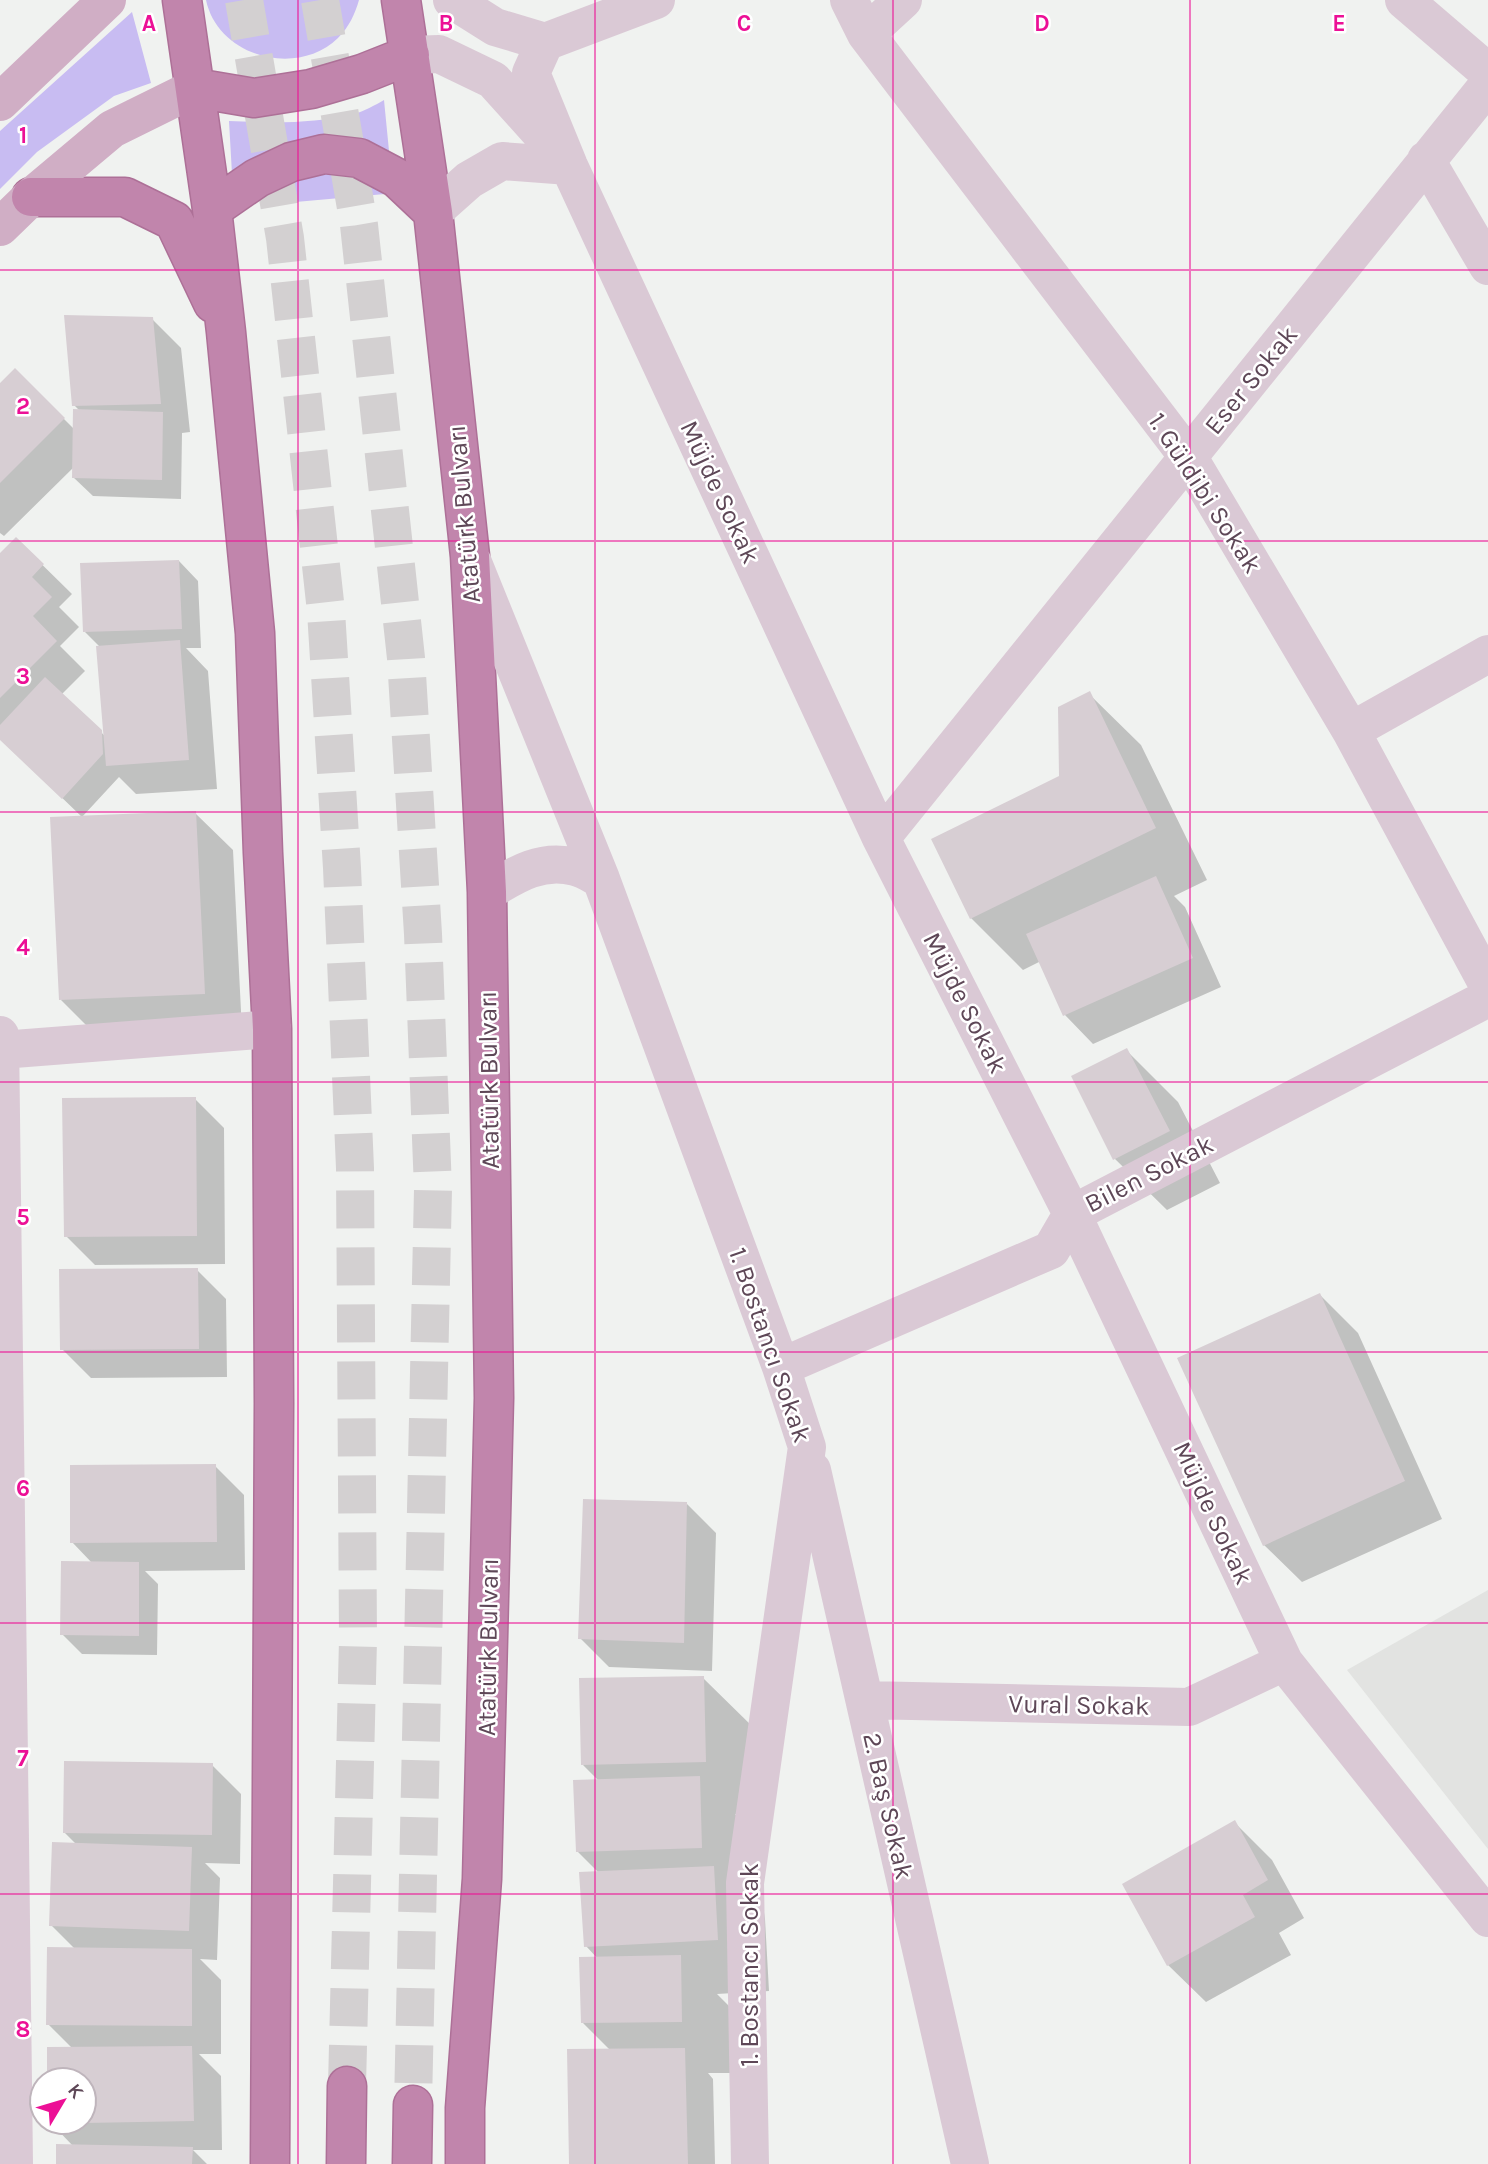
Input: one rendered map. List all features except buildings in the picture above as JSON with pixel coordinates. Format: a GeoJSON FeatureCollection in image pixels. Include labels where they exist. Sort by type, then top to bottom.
{"type":"FeatureCollection","features":[{"type":"Feature","properties":{"kind":"highway"},"geometry":{"type":"LineString","coordinates":[[181,0],[212,209],[255,633],[272,1029],[274,1403],[270,2164]]}},
{"type":"Feature","properties":{"kind":"highway","name":"Atatürk Bulvarı"},"geometry":{"type":"LineString","coordinates":[[401,0],[433,212],[470,556],[487,892],[494,1398],[482,1879],[465,2108],[465,2164]]}},
{"type":"Feature","properties":{"kind":"highway"},"geometry":{"type":"LineString","coordinates":[[195,88],[254,98],[311,89],[362,74],[410,55]]}},
{"type":"Feature","properties":{"kind":"highway"},"geometry":{"type":"LineString","coordinates":[[212,209],[257,178],[291,162],[324,154],[359,158],[397,178],[433,212]]}},
{"type":"Feature","properties":{"kind":"highway"},"geometry":{"type":"LineString","coordinates":[[31,197],[125,197],[174,221],[226,332]]}},
{"type":"Feature","properties":{"kind":"highway"},"geometry":{"type":"LineString","coordinates":[[346,2164],[347,2086]]}},
{"type":"Feature","properties":{"kind":"highway"},"geometry":{"type":"LineString","coordinates":[[412,2164],[413,2105]]}},
{"type":"Feature","properties":{"kind":"main road"},"geometry":{"type":"LineString","coordinates":[[0,102],[107,0]]}},
{"type":"Feature","properties":{"kind":"main road"},"geometry":{"type":"LineString","coordinates":[[0,227],[31,197],[112,129],[195,88]]}},
{"type":"Feature","properties":{"kind":"street"},"geometry":{"type":"LineString","coordinates":[[452,0],[495,27],[545,42],[656,0]]}},
{"type":"Feature","properties":{"kind":"street","name":"1. Güldibi Sokak"},"geometry":{"type":"LineString","coordinates":[[849,0],[866,34],[1189,458],[1351,731],[1488,985]]}},
{"type":"Feature","properties":{"kind":"street"},"geometry":{"type":"LineString","coordinates":[[866,34],[903,0]]}},
{"type":"Feature","properties":{"kind":"street"},"geometry":{"type":"LineString","coordinates":[[1404,0],[1488,72]]}},
{"type":"Feature","properties":{"kind":"street","name":"Müjde Sokak"},"geometry":{"type":"LineString","coordinates":[[545,42],[531,73],[569,166],[881,838],[1072,1214],[1284,1662],[1488,1919]]}},
{"type":"Feature","properties":{"kind":"street"},"geometry":{"type":"LineString","coordinates":[[410,55],[439,54],[493,80],[569,166]]}},
{"type":"Feature","properties":{"kind":"street","name":"Eser Sokak"},"geometry":{"type":"LineString","coordinates":[[881,838],[1488,85]]}},
{"type":"Feature","properties":{"kind":"street"},"geometry":{"type":"LineString","coordinates":[[1426,160],[1488,266]]}},
{"type":"Feature","properties":{"kind":"street"},"geometry":{"type":"LineString","coordinates":[[433,212],[468,180],[502,161],[569,166]]}},
{"type":"Feature","properties":{"kind":"street","name":"1. Bostancı Sokak"},"geometry":{"type":"LineString","coordinates":[[470,556],[601,879],[781,1367],[807,1447],[745,1883],[750,2164]]}},
{"type":"Feature","properties":{"kind":"street"},"geometry":{"type":"LineString","coordinates":[[1351,731],[1488,654]]}},
{"type":"Feature","properties":{"kind":"street"},"geometry":{"type":"LineString","coordinates":[[487,892],[514,876],[543,864],[576,867],[601,879]]}},
{"type":"Feature","properties":{"kind":"street","name":"Bilen Sokak"},"geometry":{"type":"LineString","coordinates":[[781,1367],[1051,1250],[1072,1214],[1488,998]]}},
{"type":"Feature","properties":{"kind":"street"},"geometry":{"type":"LineString","coordinates":[[9,2148],[1,1043],[272,1029]]}},
{"type":"Feature","properties":{"kind":"street","name":"2. Baş Sokak"},"geometry":{"type":"LineString","coordinates":[[807,1447],[970,2164]]}},
{"type":"Feature","properties":{"kind":"street","name":"Vural Sokak"},"geometry":{"type":"LineString","coordinates":[[864,1700],[1189,1707],[1284,1662]]}},
{"type":"Feature","properties":{"kind":"shaded area"},"geometry":{"type":"Polygon","coordinates":[[[206,0],[359,0],[351,20],[338,38],[321,50],[302,57],[281,59],[242,48],[226,36],[213,20],[206,0]]]}},
{"type":"Feature","properties":{"kind":"shaded area"},"geometry":{"type":"Polygon","coordinates":[[[132,12],[151,83],[114,96],[37,152],[0,189],[0,131],[132,12]]]}},
{"type":"Feature","properties":{"kind":"shaded area"},"geometry":{"type":"Polygon","coordinates":[[[384,100],[390,161],[232,174],[229,121],[323,120],[358,113],[384,100]]]}},
{"type":"Feature","properties":{"kind":"shaded area"},"geometry":{"type":"Polygon","coordinates":[[[318,165],[379,182],[385,194],[262,205],[265,193],[318,165]]]}},
{"type":"Feature","properties":{"kind":"shaded area"},"geometry":{"type":"Polygon","coordinates":[[[1488,1590],[1488,1849],[1347,1670],[1488,1590]]]}},
{"type":"Feature","properties":{"kind":"tunnel"},"geometry":{"type":"LineString","coordinates":[[244,0],[285,238],[326,611],[342,868],[355,1168],[358,1640],[347,2086]]}},
{"type":"Feature","properties":{"kind":"tunnel"},"geometry":{"type":"LineString","coordinates":[[320,0],[359,225],[406,658],[423,934],[433,1189],[413,2105]]}}]}
